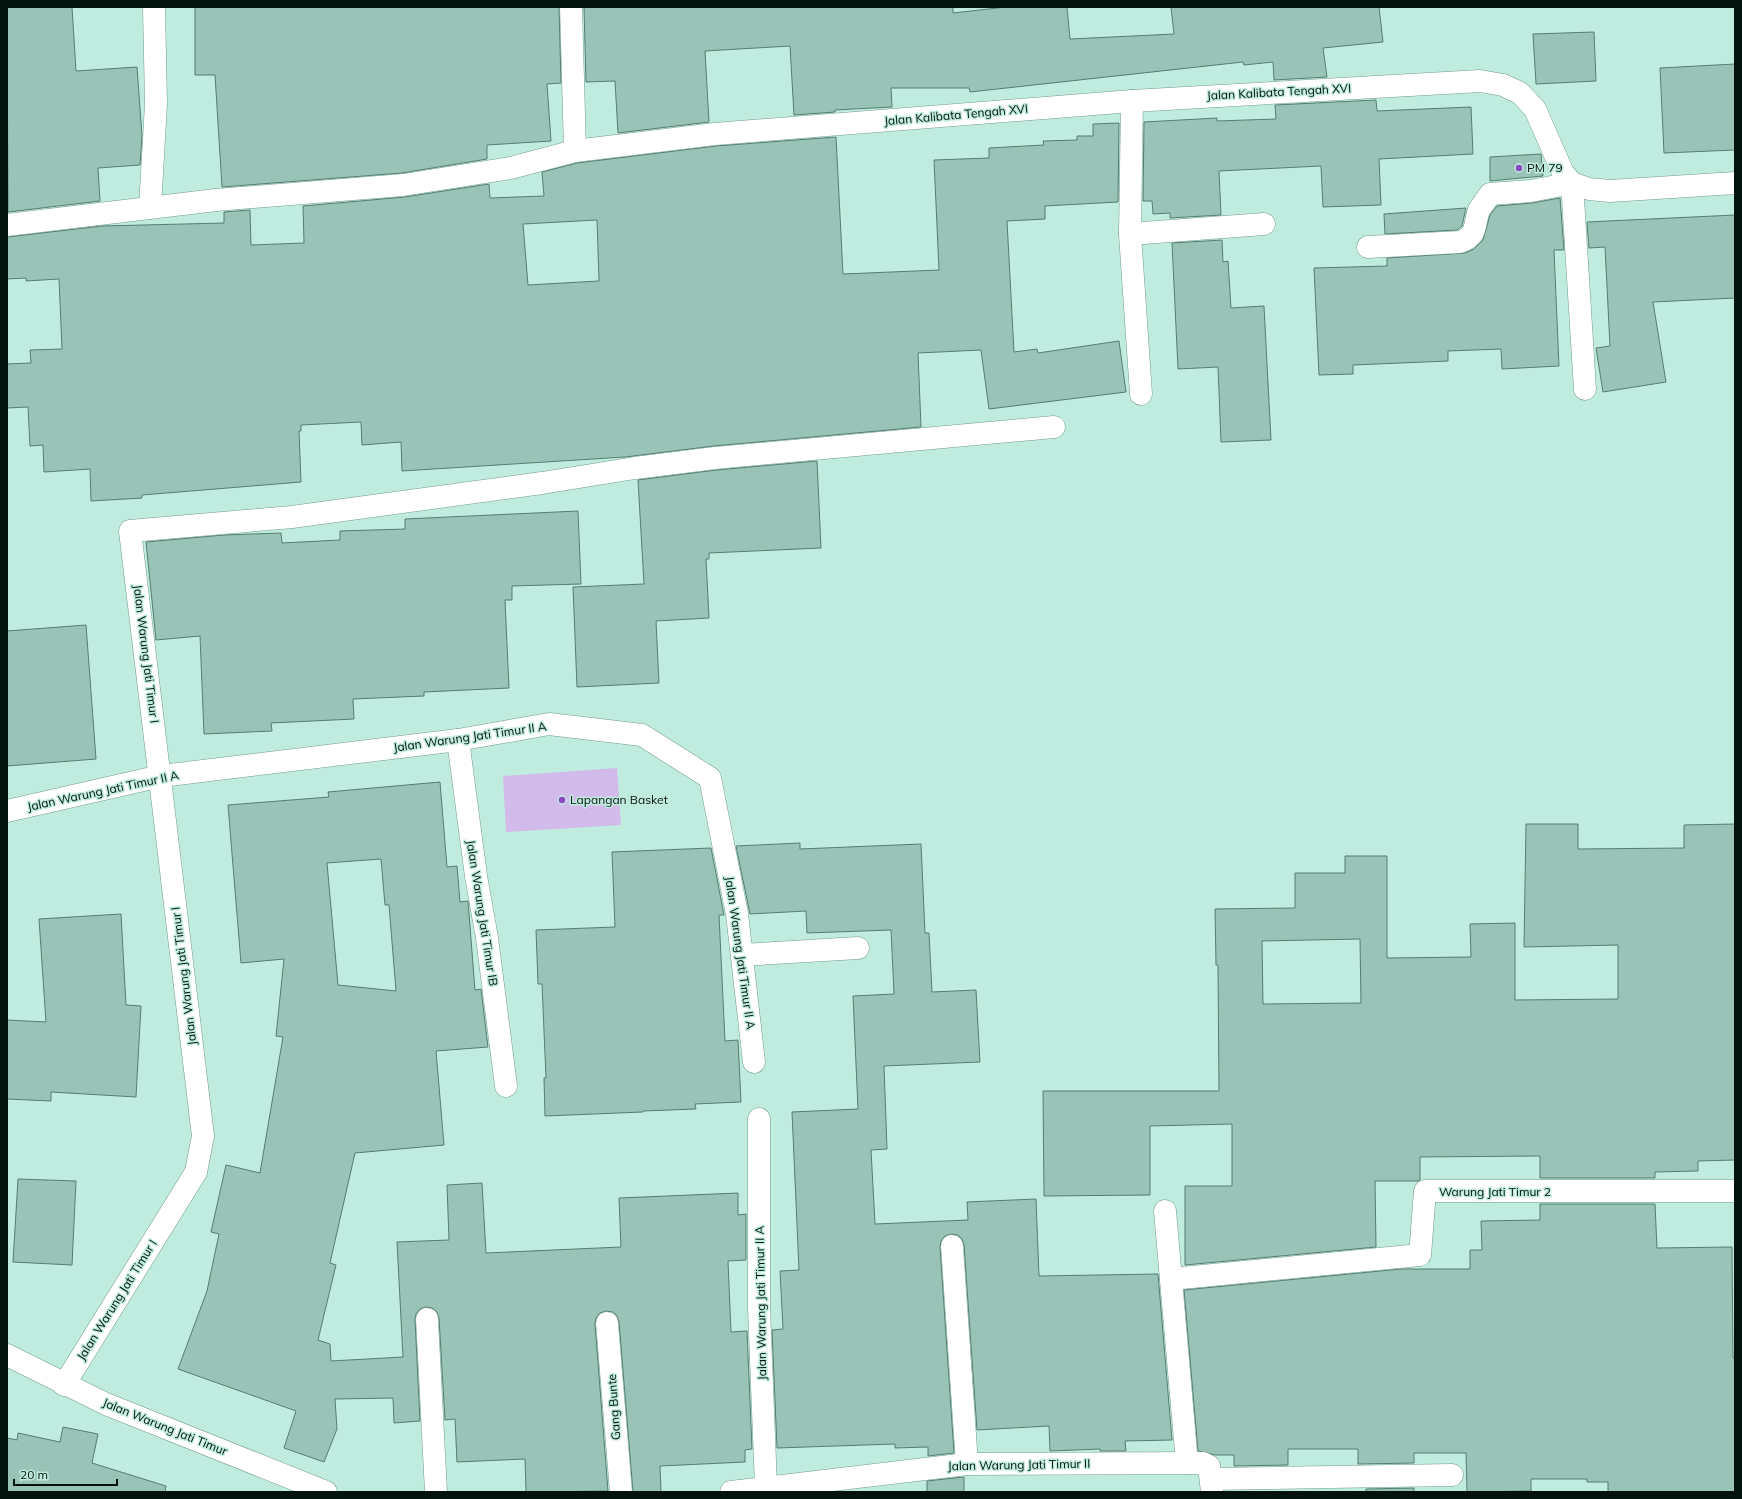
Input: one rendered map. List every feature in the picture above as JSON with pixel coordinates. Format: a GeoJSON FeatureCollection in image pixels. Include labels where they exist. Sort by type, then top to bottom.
{"type":"FeatureCollection","features":[{"type":"Feature","properties":{"kind":"street"},"geometry":{"type":"LineString","coordinates":[[150,208],[156,104],[154,7]]}},
{"type":"Feature","properties":{"kind":"street"},"geometry":{"type":"LineString","coordinates":[[571,7],[576,151]]}},
{"type":"Feature","properties":{"kind":"street","name":"Jalan Kalibata Tengah XVI"},"geometry":{"type":"LineString","coordinates":[[7,225],[216,200],[403,185],[510,168],[576,151],[715,134],[1132,101],[1480,81],[1503,84],[1520,93],[1535,109],[1563,173],[1572,183]]}},
{"type":"Feature","properties":{"kind":"street"},"geometry":{"type":"LineString","coordinates":[[1132,101],[1130,234],[1141,394]]}},
{"type":"Feature","properties":{"kind":"street"},"geometry":{"type":"LineString","coordinates":[[1368,247],[1460,242],[1468,239],[1473,233],[1479,210],[1490,194],[1532,191],[1572,183],[1589,189],[1610,191],[1735,183]]}},
{"type":"Feature","properties":{"kind":"street"},"geometry":{"type":"LineString","coordinates":[[1572,183],[1584,389]]}},
{"type":"Feature","properties":{"kind":"street"},"geometry":{"type":"LineString","coordinates":[[1130,234],[1264,224]]}},
{"type":"Feature","properties":{"kind":"street","name":"Jalan Warung Jati Timur I"},"geometry":{"type":"LineString","coordinates":[[64,1385],[196,1172],[203,1136],[161,776],[130,532],[292,517],[708,459],[1054,427]]}},
{"type":"Feature","properties":{"kind":"street","name":"Jalan Warung Jati Timur II A"},"geometry":{"type":"LineString","coordinates":[[7,811],[161,776],[458,740],[549,724],[642,735],[710,778],[736,914],[754,1062]]}},
{"type":"Feature","properties":{"kind":"street","name":"Jalan Warung Jati Timur IB"},"geometry":{"type":"LineString","coordinates":[[458,740],[476,876],[488,946],[506,1086]]}},
{"type":"Feature","properties":{"kind":"street"},"geometry":{"type":"LineString","coordinates":[[742,955],[858,948]]}},
{"type":"Feature","properties":{"kind":"street","name":"Jalan Warung Jati Timur II A"},"geometry":{"type":"LineString","coordinates":[[759,1119],[759,1308],[766,1487]]}},
{"type":"Feature","properties":{"kind":"street","name":"Warung Jati Timur 2"},"geometry":{"type":"LineString","coordinates":[[1171,1279],[1420,1255],[1425,1191],[1735,1191]]}},
{"type":"Feature","properties":{"kind":"street"},"geometry":{"type":"LineString","coordinates":[[1165,1211],[1187,1464]]}},
{"type":"Feature","properties":{"kind":"street"},"geometry":{"type":"LineString","coordinates":[[952,1246],[967,1464]]}},
{"type":"Feature","properties":{"kind":"street"},"geometry":{"type":"LineString","coordinates":[[428,1319],[436,1492]]}},
{"type":"Feature","properties":{"kind":"street","name":"Gang Bunte"},"geometry":{"type":"LineString","coordinates":[[607,1323],[621,1492]]}},
{"type":"Feature","properties":{"kind":"street","name":"Jalan Warung Jati Timur"},"geometry":{"type":"LineString","coordinates":[[7,1355],[64,1385],[106,1404],[326,1492]]}},
{"type":"Feature","properties":{"kind":"street","name":"Jalan Warung Jati Timur II"},"geometry":{"type":"LineString","coordinates":[[731,1492],[967,1464],[1203,1463],[1210,1466],[1212,1486]]}},
{"type":"Feature","properties":{"kind":"street"},"geometry":{"type":"LineString","coordinates":[[1212,1486],[1452,1475]]}},
{"type":"Feature","properties":{"kind":"shaded area","name":"Lapangan Basket"},"geometry":{"type":"Polygon","coordinates":[[[617,768],[621,825],[506,832],[503,776],[617,768]]]}},
{"type":"Feature","properties":{"kind":"building"},"geometry":{"type":"Polygon","coordinates":[[[7,7],[72,7],[76,71],[137,67],[142,136],[140,165],[98,168],[100,201],[8,212],[7,7]]]}},
{"type":"Feature","properties":{"kind":"building"},"geometry":{"type":"Polygon","coordinates":[[[195,7],[559,7],[561,83],[547,84],[551,141],[487,145],[487,159],[402,173],[222,187],[215,75],[195,75],[195,7]]]}},
{"type":"Feature","properties":{"kind":"building"},"geometry":{"type":"Polygon","coordinates":[[[584,7],[953,7],[953,13],[1006,7],[1067,7],[1070,39],[1174,34],[1171,7],[1379,7],[1383,42],[1323,48],[1327,77],[1274,80],[1273,62],[1244,65],[1243,62],[970,92],[969,88],[891,88],[892,107],[835,110],[835,112],[794,115],[790,46],[705,51],[709,122],[618,133],[615,81],[586,82],[584,7]]]}},
{"type":"Feature","properties":{"kind":"building"},"geometry":{"type":"Polygon","coordinates":[[[1594,32],[1596,81],[1536,84],[1533,34],[1594,32]]]}},
{"type":"Feature","properties":{"kind":"building"},"geometry":{"type":"Polygon","coordinates":[[[1735,64],[1735,150],[1664,153],[1660,68],[1735,64]]]}},
{"type":"Feature","properties":{"kind":"building"},"geometry":{"type":"Polygon","coordinates":[[[1376,100],[1377,111],[1471,107],[1473,154],[1379,159],[1381,205],[1323,207],[1321,166],[1219,171],[1221,215],[1170,218],[1170,213],[1153,214],[1152,201],[1143,201],[1144,122],[1217,118],[1217,121],[1276,119],[1275,105],[1376,100]]]}},
{"type":"Feature","properties":{"kind":"building"},"geometry":{"type":"Polygon","coordinates":[[[1119,123],[1118,202],[1045,206],[1045,219],[1007,221],[1014,352],[1037,349],[1038,353],[1119,341],[1126,392],[989,409],[981,350],[918,353],[921,427],[714,446],[625,457],[402,471],[401,442],[362,445],[361,422],[301,425],[301,431],[299,431],[301,482],[142,495],[142,498],[91,501],[90,469],[44,472],[43,445],[30,446],[28,407],[7,408],[7,364],[31,363],[30,350],[62,349],[59,279],[26,281],[26,278],[7,279],[7,237],[102,226],[224,223],[224,212],[250,210],[251,245],[304,243],[303,206],[405,197],[489,184],[490,198],[544,196],[542,172],[577,163],[716,146],[836,137],[843,274],[939,270],[934,160],[989,158],[989,148],[1044,145],[1043,141],[1077,140],[1077,136],[1093,136],[1093,124],[1119,123]],[[597,220],[523,224],[528,285],[599,281],[597,220]]]}},
{"type":"Feature","properties":{"kind":"building","name":"PM 79"},"geometry":{"type":"Polygon","coordinates":[[[1541,154],[1543,176],[1490,181],[1490,157],[1541,154]]]}},
{"type":"Feature","properties":{"kind":"building"},"geometry":{"type":"Polygon","coordinates":[[[1560,198],[1564,250],[1554,250],[1559,366],[1502,369],[1501,349],[1448,351],[1448,361],[1353,365],[1353,374],[1319,375],[1314,268],[1387,266],[1387,258],[1465,253],[1474,249],[1483,240],[1490,215],[1497,206],[1532,203],[1560,198]]]}},
{"type":"Feature","properties":{"kind":"building"},"geometry":{"type":"Polygon","coordinates":[[[1466,208],[1462,226],[1457,230],[1385,234],[1384,214],[1466,208]]]}},
{"type":"Feature","properties":{"kind":"building"},"geometry":{"type":"Polygon","coordinates":[[[1735,215],[1735,298],[1653,302],[1666,382],[1603,392],[1596,348],[1610,346],[1605,247],[1589,248],[1587,222],[1735,215]]]}},
{"type":"Feature","properties":{"kind":"building"},"geometry":{"type":"Polygon","coordinates":[[[1222,240],[1223,262],[1228,261],[1231,308],[1264,306],[1271,440],[1221,442],[1218,367],[1178,369],[1172,243],[1222,240]]]}},
{"type":"Feature","properties":{"kind":"building"},"geometry":{"type":"Polygon","coordinates":[[[817,461],[821,548],[709,553],[709,559],[706,559],[709,618],[656,621],[659,683],[577,687],[573,587],[644,584],[638,480],[716,470],[817,461]]]}},
{"type":"Feature","properties":{"kind":"building"},"geometry":{"type":"Polygon","coordinates":[[[578,511],[581,584],[512,586],[512,600],[505,600],[509,688],[424,692],[424,696],[353,699],[354,719],[271,723],[272,731],[204,734],[200,636],[156,640],[146,542],[224,535],[281,533],[282,543],[340,540],[340,531],[405,529],[405,519],[578,511]]]}},
{"type":"Feature","properties":{"kind":"building"},"geometry":{"type":"Polygon","coordinates":[[[86,625],[96,759],[7,766],[7,631],[86,625]]]}},
{"type":"Feature","properties":{"kind":"building"},"geometry":{"type":"Polygon","coordinates":[[[440,782],[447,867],[457,866],[460,902],[468,901],[475,990],[481,989],[488,1047],[436,1051],[444,1145],[355,1153],[330,1263],[336,1265],[318,1340],[330,1344],[331,1361],[403,1357],[397,1242],[449,1240],[447,1185],[482,1183],[486,1253],[621,1247],[619,1198],[738,1193],[738,1215],[746,1214],[746,1260],[728,1261],[731,1332],[747,1331],[752,1449],[745,1450],[745,1462],[660,1466],[661,1492],[633,1492],[619,1322],[617,1316],[613,1312],[606,1311],[600,1313],[596,1318],[595,1324],[608,1491],[526,1492],[525,1459],[457,1462],[455,1419],[445,1420],[439,1318],[437,1312],[432,1308],[426,1307],[420,1309],[416,1314],[415,1319],[420,1421],[394,1423],[393,1398],[335,1399],[337,1429],[324,1462],[284,1448],[296,1411],[178,1369],[207,1291],[219,1234],[211,1232],[226,1165],[260,1173],[283,1037],[276,1036],[284,959],[241,963],[228,805],[329,797],[328,792],[440,782]],[[381,859],[327,863],[338,985],[396,991],[389,905],[385,905],[381,859]]]}},
{"type":"Feature","properties":{"kind":"building"},"geometry":{"type":"Polygon","coordinates":[[[1526,824],[1578,824],[1578,849],[1684,848],[1684,825],[1735,824],[1735,1160],[1698,1161],[1698,1171],[1655,1172],[1655,1178],[1540,1178],[1540,1156],[1420,1157],[1420,1180],[1375,1181],[1376,1247],[1185,1265],[1185,1186],[1232,1186],[1232,1124],[1150,1126],[1150,1195],[1044,1196],[1043,1091],[1219,1091],[1218,965],[1216,965],[1215,909],[1295,908],[1295,873],[1345,873],[1345,856],[1387,856],[1387,958],[1471,957],[1470,924],[1515,923],[1515,1000],[1618,999],[1618,945],[1524,947],[1526,824]],[[1360,939],[1262,941],[1263,1004],[1361,1003],[1360,939]]]}},
{"type":"Feature","properties":{"kind":"building"},"geometry":{"type":"Polygon","coordinates":[[[800,843],[800,849],[921,844],[925,933],[929,933],[932,992],[976,990],[980,1062],[884,1066],[887,1149],[871,1150],[875,1224],[968,1220],[967,1202],[1036,1199],[1039,1276],[1158,1274],[1172,1440],[1125,1441],[1126,1451],[1100,1451],[1100,1449],[1050,1451],[1049,1426],[977,1430],[964,1245],[962,1239],[958,1235],[952,1234],[945,1236],[941,1241],[940,1247],[954,1453],[928,1456],[928,1447],[895,1448],[895,1444],[777,1448],[772,1330],[783,1329],[780,1271],[799,1270],[792,1112],[858,1109],[853,996],[894,994],[891,930],[807,933],[806,911],[750,914],[736,846],[800,843]]]}},
{"type":"Feature","properties":{"kind":"building"},"geometry":{"type":"Polygon","coordinates":[[[711,848],[724,915],[719,915],[725,1041],[738,1040],[741,1102],[695,1104],[696,1109],[545,1116],[544,1078],[546,1078],[542,984],[538,984],[536,930],[615,927],[612,852],[711,848]]]}},
{"type":"Feature","properties":{"kind":"building"},"geometry":{"type":"Polygon","coordinates":[[[121,914],[126,1005],[141,1006],[136,1097],[51,1092],[51,1101],[7,1099],[7,1020],[46,1022],[39,919],[121,914]]]}},
{"type":"Feature","properties":{"kind":"building"},"geometry":{"type":"Polygon","coordinates":[[[18,1179],[76,1181],[72,1265],[13,1262],[18,1179]]]}},
{"type":"Feature","properties":{"kind":"building"},"geometry":{"type":"Polygon","coordinates":[[[1540,1204],[1655,1204],[1657,1248],[1732,1247],[1733,1358],[1735,1358],[1735,1492],[1608,1492],[1608,1482],[1587,1482],[1587,1479],[1531,1479],[1531,1491],[1467,1492],[1466,1453],[1414,1453],[1414,1463],[1358,1464],[1358,1449],[1288,1449],[1288,1465],[1234,1466],[1234,1455],[1215,1455],[1198,1451],[1184,1290],[1401,1269],[1470,1269],[1470,1250],[1482,1250],[1481,1221],[1540,1220],[1540,1204]]]}},
{"type":"Feature","properties":{"kind":"building"},"geometry":{"type":"Polygon","coordinates":[[[63,1427],[98,1434],[92,1463],[166,1486],[165,1492],[7,1492],[7,1438],[17,1440],[18,1433],[60,1442],[63,1427]]]}},
{"type":"Feature","properties":{"kind":"building"},"geometry":{"type":"Polygon","coordinates":[[[964,1477],[964,1492],[927,1492],[927,1481],[964,1477]]]}},
{"type":"Feature","properties":{"kind":"building"},"geometry":{"type":"Polygon","coordinates":[[[1414,1488],[1414,1492],[1366,1492],[1366,1489],[1414,1488]]]}},
{"type":"Feature","properties":{"kind":"place","name":"PM 79"},"geometry":{"type":"Point","coordinates":[1519,168]}},
{"type":"Feature","properties":{"kind":"place","name":"Lapangan Basket"},"geometry":{"type":"Point","coordinates":[562,800]}}]}
